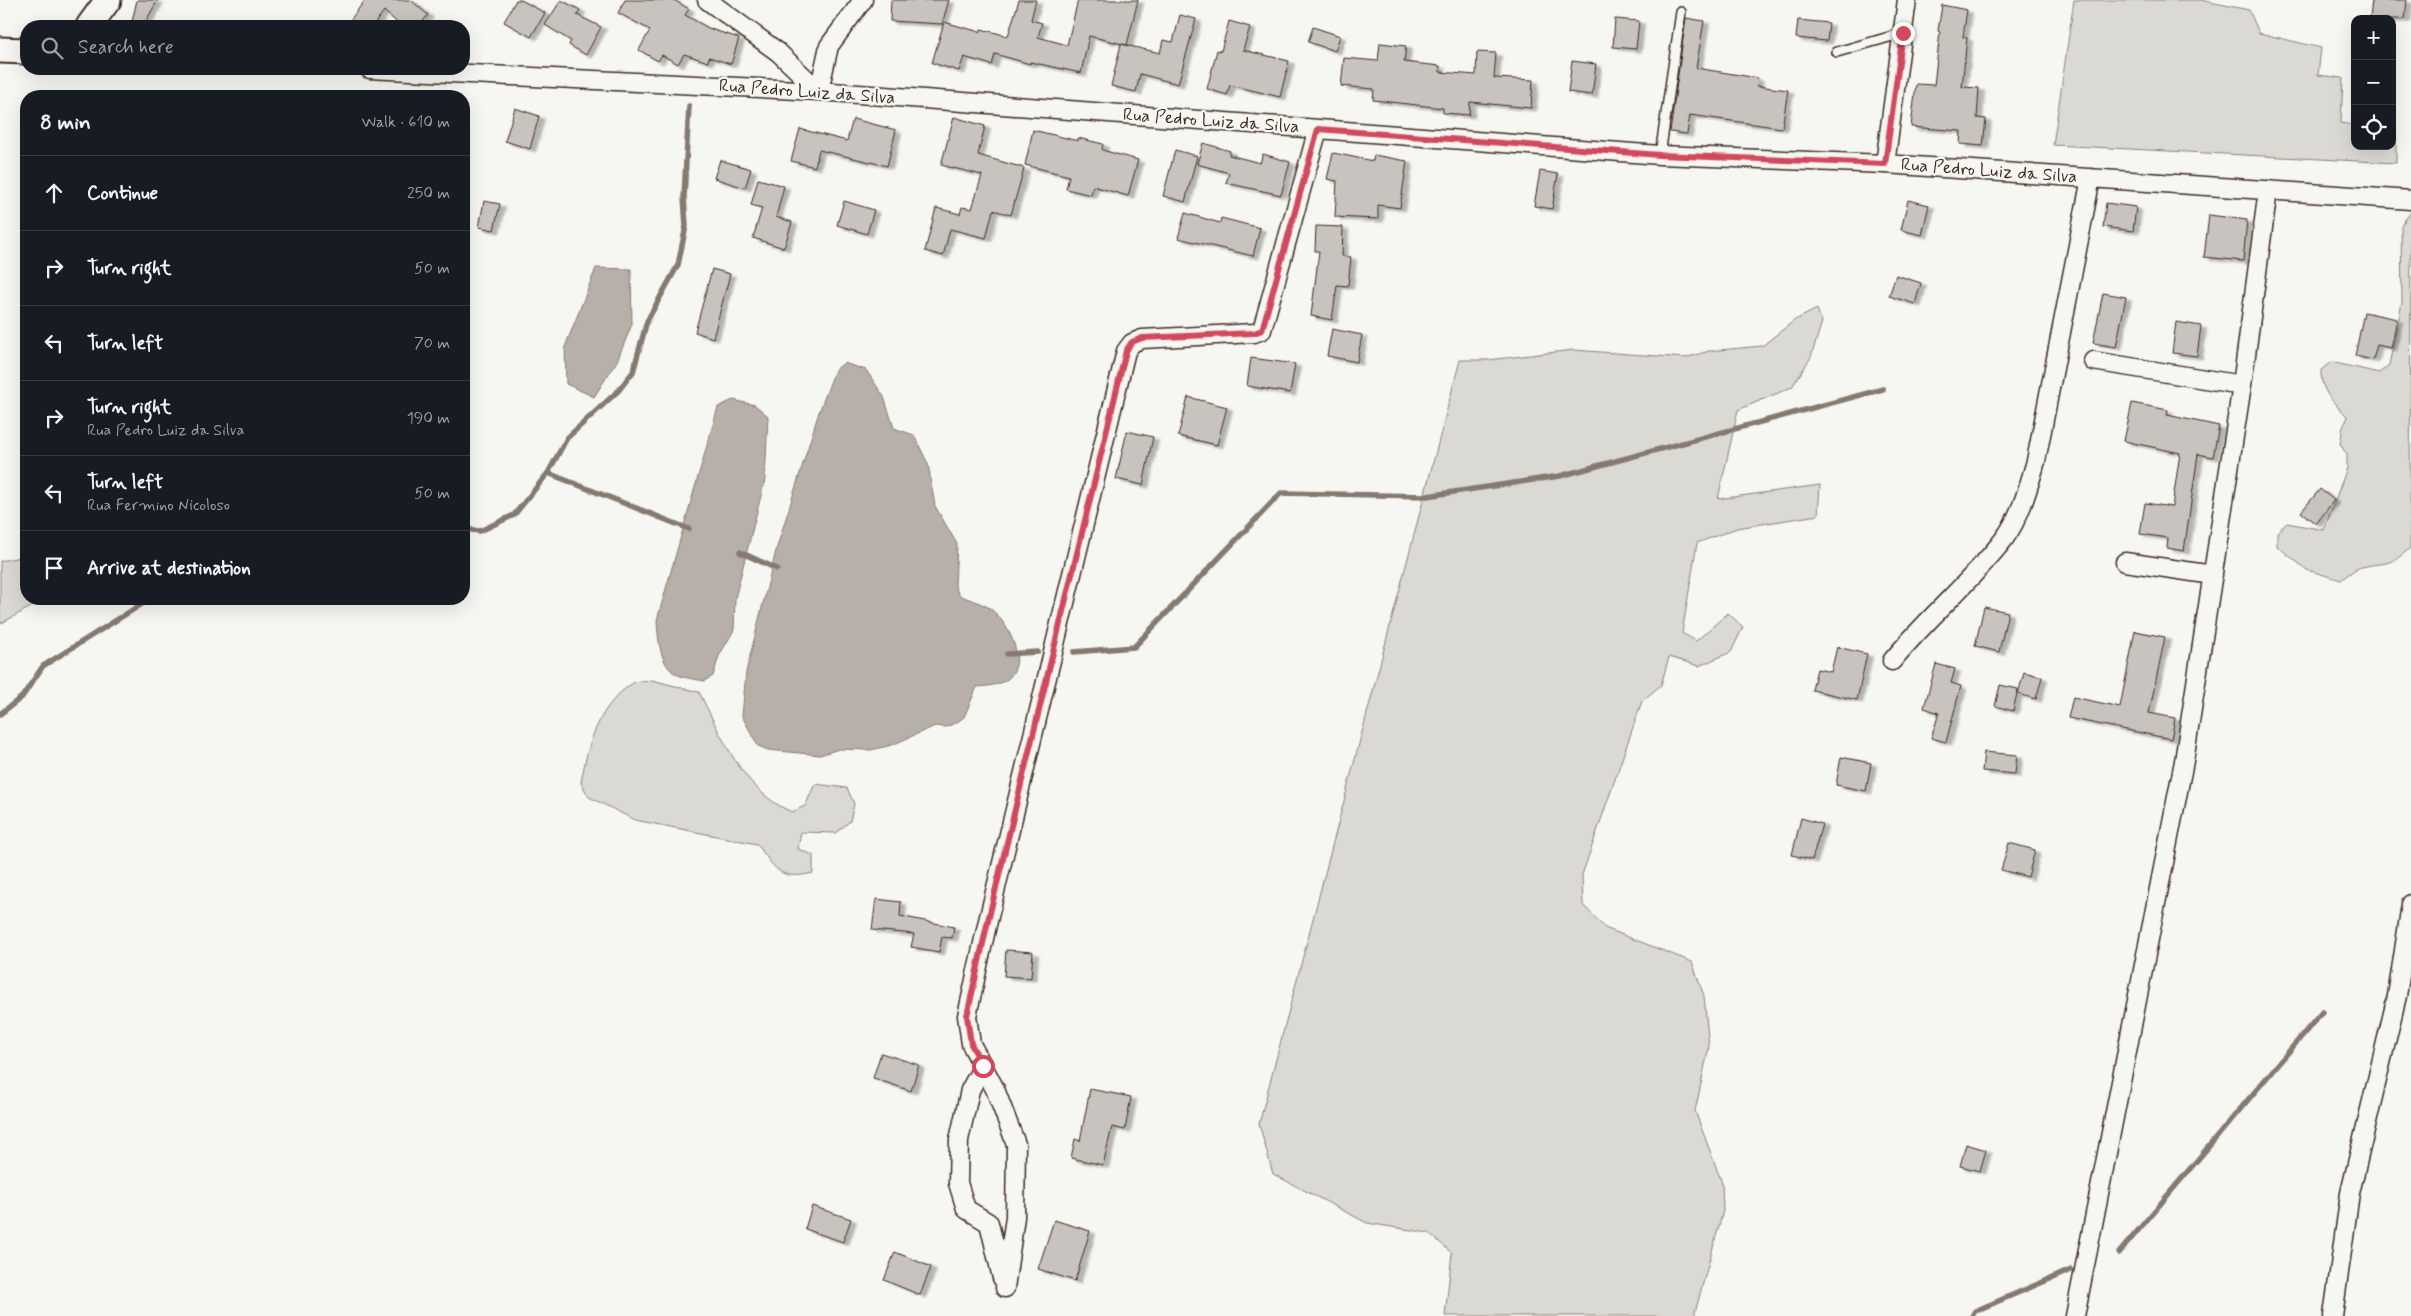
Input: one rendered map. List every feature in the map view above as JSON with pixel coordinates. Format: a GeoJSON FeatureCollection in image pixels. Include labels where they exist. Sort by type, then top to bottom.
{"type":"FeatureCollection","features":[{"type":"Feature","properties":{"kind":"street"},"geometry":{"type":"LineString","coordinates":[[93,20],[108,0]]}},
{"type":"Feature","properties":{"kind":"street"},"geometry":{"type":"LineString","coordinates":[[707,0],[778,52],[819,92]]}},
{"type":"Feature","properties":{"kind":"street"},"geometry":{"type":"LineString","coordinates":[[819,92],[829,46],[863,0]]}},
{"type":"Feature","properties":{"kind":"street"},"geometry":{"type":"LineString","coordinates":[[1885,164],[1907,0]]}},
{"type":"Feature","properties":{"kind":"street"},"geometry":{"type":"LineString","coordinates":[[0,50],[20,51]]}},
{"type":"Feature","properties":{"kind":"street","name":"Rua Pedro Luiz da Silva"},"geometry":{"type":"LineString","coordinates":[[470,74],[819,92],[1660,155],[1885,164],[2411,200]]}},
{"type":"Feature","properties":{"kind":"street"},"geometry":{"type":"LineString","coordinates":[[983,1066],[970,1090],[959,1140],[958,1183],[966,1210],[989,1223],[1005,1288],[1015,1217],[1016,1144],[995,1089],[983,1066],[971,1044],[967,1016],[989,916],[1126,351],[1132,342],[1142,338],[1254,333],[1262,330],[1318,129]]}},
{"type":"Feature","properties":{"kind":"street"},"geometry":{"type":"LineString","coordinates":[[1892,661],[1910,639],[2005,538],[2023,506],[2036,461],[2091,178]]}},
{"type":"Feature","properties":{"kind":"street"},"geometry":{"type":"LineString","coordinates":[[2075,1316],[2184,761],[2242,384],[2268,190]]}},
{"type":"Feature","properties":{"kind":"street"},"geometry":{"type":"LineString","coordinates":[[2093,361],[2242,384]]}},
{"type":"Feature","properties":{"kind":"street"},"geometry":{"type":"LineString","coordinates":[[2125,562],[2212,575]]}},
{"type":"Feature","properties":{"kind":"street"},"geometry":{"type":"LineString","coordinates":[[2333,1316],[2350,1193],[2397,996],[2411,904]]}},
{"type":"Feature","properties":{"kind":"lane"},"geometry":{"type":"LineString","coordinates":[[1660,155],[1681,12]]}},
{"type":"Feature","properties":{"kind":"lane"},"geometry":{"type":"LineString","coordinates":[[1837,52],[1903,33]]}},
{"type":"Feature","properties":{"kind":"shaded area"},"geometry":{"type":"Polygon","coordinates":[[[2074,0],[2200,0],[2249,10],[2259,33],[2321,48],[2318,75],[2343,78],[2341,123],[2351,124],[2351,150],[2396,150],[2396,163],[2053,145],[2074,0]]]}},
{"type":"Feature","properties":{"kind":"shaded area"},"geometry":{"type":"Polygon","coordinates":[[[2411,212],[2410,548],[2397,559],[2387,563],[2359,568],[2341,580],[2307,570],[2277,546],[2277,532],[2287,523],[2324,530],[2347,468],[2347,455],[2340,444],[2343,427],[2348,417],[2328,396],[2321,377],[2321,370],[2331,362],[2379,373],[2389,365],[2402,303],[2401,225],[2411,212]]]}},
{"type":"Feature","properties":{"kind":"shaded area"},"geometry":{"type":"Polygon","coordinates":[[[596,268],[631,269],[632,324],[617,361],[594,397],[566,384],[565,347],[596,268]]]}},
{"type":"Feature","properties":{"kind":"shaded area"},"geometry":{"type":"Polygon","coordinates":[[[1817,309],[1822,322],[1811,357],[1792,387],[1738,410],[1718,499],[1820,485],[1818,515],[1737,528],[1697,543],[1682,633],[1696,641],[1728,613],[1743,627],[1731,652],[1699,666],[1669,657],[1661,685],[1642,701],[1582,875],[1583,905],[1605,928],[1692,962],[1704,996],[1709,1047],[1695,1111],[1722,1183],[1723,1211],[1694,1316],[1445,1316],[1452,1253],[1429,1233],[1367,1223],[1273,1174],[1259,1124],[1460,360],[1488,360],[1573,350],[1685,358],[1709,351],[1762,346],[1795,320],[1817,309]]]}},
{"type":"Feature","properties":{"kind":"shaded area"},"geometry":{"type":"Polygon","coordinates":[[[844,363],[866,370],[884,397],[894,428],[914,435],[928,464],[935,506],[957,544],[955,586],[959,595],[988,607],[1000,619],[1011,636],[1016,654],[1016,663],[1011,676],[1003,682],[977,687],[964,717],[956,723],[945,727],[935,726],[892,745],[871,750],[839,749],[820,755],[768,750],[758,746],[742,716],[746,672],[777,547],[819,412],[835,370],[844,363]]]}},
{"type":"Feature","properties":{"kind":"shaded area"},"geometry":{"type":"Polygon","coordinates":[[[733,400],[755,405],[768,416],[765,480],[735,598],[734,630],[719,656],[713,676],[704,681],[680,676],[668,667],[660,648],[657,620],[718,407],[733,400]]]}},
{"type":"Feature","properties":{"kind":"shaded area"},"geometry":{"type":"Polygon","coordinates":[[[20,557],[20,605],[34,605],[0,624],[0,561],[20,557]]]}},
{"type":"Feature","properties":{"kind":"shaded area"},"geometry":{"type":"Polygon","coordinates":[[[652,680],[699,692],[735,761],[760,791],[775,803],[792,812],[805,806],[815,784],[847,788],[854,804],[850,821],[836,833],[801,832],[798,849],[813,855],[813,873],[801,875],[785,874],[774,866],[757,844],[635,820],[589,797],[581,783],[591,741],[603,714],[611,702],[633,683],[652,680]]]}},
{"type":"Feature","properties":{"kind":"building"},"geometry":{"type":"Polygon","coordinates":[[[137,0],[158,0],[146,20],[132,20],[137,0]]]}},
{"type":"Feature","properties":{"kind":"building"},"geometry":{"type":"Polygon","coordinates":[[[365,0],[411,0],[428,15],[424,20],[394,20],[384,11],[377,20],[350,20],[365,0]]]}},
{"type":"Feature","properties":{"kind":"building"},"geometry":{"type":"Polygon","coordinates":[[[516,0],[521,0],[545,13],[531,37],[504,22],[516,0]]]}},
{"type":"Feature","properties":{"kind":"building"},"geometry":{"type":"Polygon","coordinates":[[[561,0],[580,10],[577,15],[601,27],[586,55],[569,45],[571,41],[545,25],[561,0]]]}},
{"type":"Feature","properties":{"kind":"building"},"geometry":{"type":"Polygon","coordinates":[[[625,0],[674,0],[689,9],[685,15],[710,29],[739,38],[731,64],[709,57],[708,62],[684,54],[678,64],[662,55],[658,61],[639,50],[650,30],[618,13],[625,0]]]}},
{"type":"Feature","properties":{"kind":"building"},"geometry":{"type":"Polygon","coordinates":[[[891,0],[949,0],[942,24],[890,21],[891,0]]]}},
{"type":"Feature","properties":{"kind":"building"},"geometry":{"type":"Polygon","coordinates":[[[1019,0],[1036,0],[1031,20],[1042,23],[1038,37],[1067,45],[1078,0],[1138,0],[1127,45],[1089,36],[1081,73],[1030,62],[1030,64],[995,54],[992,65],[964,57],[959,71],[932,63],[944,22],[980,32],[981,29],[1008,36],[1019,0]]]}},
{"type":"Feature","properties":{"kind":"building"},"geometry":{"type":"Polygon","coordinates":[[[2372,0],[2407,0],[2405,19],[2396,19],[2396,15],[2370,15],[2372,0]]]}},
{"type":"Feature","properties":{"kind":"building"},"geometry":{"type":"Polygon","coordinates":[[[1942,5],[1967,10],[1963,37],[1967,38],[1962,87],[1979,88],[1977,118],[1986,119],[1983,146],[1960,144],[1961,131],[1911,127],[1916,84],[1934,85],[1942,5]]]}},
{"type":"Feature","properties":{"kind":"building"},"geometry":{"type":"Polygon","coordinates":[[[1180,15],[1196,19],[1178,84],[1140,74],[1136,92],[1111,86],[1121,44],[1160,53],[1163,40],[1173,42],[1180,15]]]}},
{"type":"Feature","properties":{"kind":"building"},"geometry":{"type":"Polygon","coordinates":[[[1686,18],[1704,21],[1696,68],[1758,78],[1757,86],[1788,90],[1782,128],[1690,115],[1687,134],[1670,132],[1686,18]]]}},
{"type":"Feature","properties":{"kind":"building"},"geometry":{"type":"Polygon","coordinates":[[[1615,19],[1639,21],[1636,49],[1613,47],[1615,19]]]}},
{"type":"Feature","properties":{"kind":"building"},"geometry":{"type":"Polygon","coordinates":[[[1798,20],[1829,23],[1827,41],[1796,38],[1798,20]]]}},
{"type":"Feature","properties":{"kind":"building"},"geometry":{"type":"Polygon","coordinates":[[[1229,21],[1250,27],[1243,50],[1289,61],[1280,97],[1230,85],[1227,95],[1207,89],[1217,50],[1221,51],[1229,21]]]}},
{"type":"Feature","properties":{"kind":"building"},"geometry":{"type":"Polygon","coordinates":[[[1313,27],[1340,36],[1335,51],[1308,42],[1313,27]]]}},
{"type":"Feature","properties":{"kind":"building"},"geometry":{"type":"Polygon","coordinates":[[[1380,43],[1406,46],[1404,62],[1440,66],[1440,72],[1476,75],[1477,52],[1496,53],[1494,78],[1533,80],[1531,108],[1470,102],[1469,115],[1443,113],[1443,108],[1373,100],[1374,89],[1341,86],[1344,58],[1378,61],[1380,43]]]}},
{"type":"Feature","properties":{"kind":"building"},"geometry":{"type":"Polygon","coordinates":[[[1572,61],[1596,64],[1592,95],[1568,92],[1572,61]]]}},
{"type":"Feature","properties":{"kind":"building"},"geometry":{"type":"Polygon","coordinates":[[[515,108],[539,116],[530,149],[505,141],[515,108]]]}},
{"type":"Feature","properties":{"kind":"building"},"geometry":{"type":"Polygon","coordinates":[[[954,117],[985,126],[978,155],[1024,168],[1011,215],[993,210],[986,238],[950,229],[943,256],[925,251],[936,208],[960,214],[962,207],[972,209],[982,175],[941,165],[954,117]]]}},
{"type":"Feature","properties":{"kind":"building"},"geometry":{"type":"Polygon","coordinates":[[[853,119],[896,130],[887,166],[819,150],[815,167],[791,161],[800,129],[847,141],[853,119]]]}},
{"type":"Feature","properties":{"kind":"building"},"geometry":{"type":"Polygon","coordinates":[[[1033,130],[1078,141],[1078,138],[1103,144],[1102,150],[1138,160],[1128,196],[1093,186],[1091,195],[1066,189],[1069,176],[1025,165],[1033,130]]]}},
{"type":"Feature","properties":{"kind":"building"},"geometry":{"type":"Polygon","coordinates":[[[1203,143],[1230,151],[1229,155],[1260,163],[1263,154],[1290,162],[1281,195],[1226,183],[1229,173],[1197,164],[1203,143]]]}},
{"type":"Feature","properties":{"kind":"building"},"geometry":{"type":"Polygon","coordinates":[[[1175,150],[1197,156],[1185,202],[1163,196],[1175,150]]]}},
{"type":"Feature","properties":{"kind":"building"},"geometry":{"type":"Polygon","coordinates":[[[1333,153],[1373,161],[1374,155],[1407,161],[1400,208],[1378,205],[1378,219],[1335,217],[1337,181],[1327,179],[1333,153]]]}},
{"type":"Feature","properties":{"kind":"building"},"geometry":{"type":"Polygon","coordinates":[[[720,160],[751,169],[745,188],[714,178],[720,160]]]}},
{"type":"Feature","properties":{"kind":"building"},"geometry":{"type":"Polygon","coordinates":[[[1540,171],[1558,174],[1552,209],[1534,206],[1540,171]]]}},
{"type":"Feature","properties":{"kind":"building"},"geometry":{"type":"Polygon","coordinates":[[[758,179],[784,186],[776,217],[792,222],[784,248],[753,238],[762,208],[751,205],[758,179]]]}},
{"type":"Feature","properties":{"kind":"building"},"geometry":{"type":"Polygon","coordinates":[[[1908,200],[1929,205],[1922,235],[1901,230],[1908,200]]]}},
{"type":"Feature","properties":{"kind":"building"},"geometry":{"type":"Polygon","coordinates":[[[484,201],[500,204],[494,230],[479,227],[484,201]]]}},
{"type":"Feature","properties":{"kind":"building"},"geometry":{"type":"Polygon","coordinates":[[[844,201],[874,210],[867,234],[837,225],[844,201]]]}},
{"type":"Feature","properties":{"kind":"building"},"geometry":{"type":"Polygon","coordinates":[[[2106,203],[2136,207],[2133,231],[2103,227],[2106,203]]]}},
{"type":"Feature","properties":{"kind":"building"},"geometry":{"type":"Polygon","coordinates":[[[1185,213],[1220,223],[1221,218],[1260,228],[1253,256],[1178,238],[1185,213]]]}},
{"type":"Feature","properties":{"kind":"building"},"geometry":{"type":"Polygon","coordinates":[[[2209,215],[2247,220],[2243,261],[2204,257],[2209,215]]]}},
{"type":"Feature","properties":{"kind":"building"},"geometry":{"type":"Polygon","coordinates":[[[1316,226],[1343,227],[1342,256],[1351,257],[1348,286],[1337,285],[1332,320],[1311,316],[1319,251],[1315,251],[1316,226]]]}},
{"type":"Feature","properties":{"kind":"building"},"geometry":{"type":"Polygon","coordinates":[[[712,269],[730,274],[713,338],[695,332],[712,269]]]}},
{"type":"Feature","properties":{"kind":"building"},"geometry":{"type":"Polygon","coordinates":[[[1896,275],[1921,283],[1915,304],[1889,296],[1896,275]]]}},
{"type":"Feature","properties":{"kind":"building"},"geometry":{"type":"Polygon","coordinates":[[[2103,293],[2126,297],[2116,347],[2093,343],[2103,293]]]}},
{"type":"Feature","properties":{"kind":"building"},"geometry":{"type":"Polygon","coordinates":[[[2364,312],[2397,319],[2391,348],[2377,345],[2373,360],[2355,356],[2364,312]]]}},
{"type":"Feature","properties":{"kind":"building"},"geometry":{"type":"Polygon","coordinates":[[[2176,322],[2201,326],[2197,356],[2172,353],[2176,322]]]}},
{"type":"Feature","properties":{"kind":"building"},"geometry":{"type":"Polygon","coordinates":[[[1332,329],[1362,335],[1357,362],[1327,356],[1332,329]]]}},
{"type":"Feature","properties":{"kind":"building"},"geometry":{"type":"Polygon","coordinates":[[[1251,358],[1295,364],[1290,393],[1247,386],[1251,358]]]}},
{"type":"Feature","properties":{"kind":"building"},"geometry":{"type":"Polygon","coordinates":[[[1188,397],[1227,407],[1217,445],[1178,436],[1188,397]]]}},
{"type":"Feature","properties":{"kind":"building"},"geometry":{"type":"Polygon","coordinates":[[[2132,403],[2168,410],[2167,415],[2219,426],[2213,457],[2198,454],[2184,551],[2167,548],[2168,538],[2140,534],[2145,503],[2172,507],[2180,453],[2124,441],[2132,403]]]}},
{"type":"Feature","properties":{"kind":"building"},"geometry":{"type":"Polygon","coordinates":[[[1127,431],[1153,437],[1143,485],[1116,479],[1127,431]]]}},
{"type":"Feature","properties":{"kind":"building"},"geometry":{"type":"Polygon","coordinates":[[[2320,489],[2334,500],[2316,524],[2301,512],[2320,489]]]}},
{"type":"Feature","properties":{"kind":"building"},"geometry":{"type":"Polygon","coordinates":[[[1984,607],[2008,612],[1999,652],[1975,646],[1984,607]]]}},
{"type":"Feature","properties":{"kind":"building"},"geometry":{"type":"Polygon","coordinates":[[[2135,631],[2165,637],[2149,713],[2175,718],[2171,739],[2068,718],[2073,697],[2120,707],[2135,631]]]}},
{"type":"Feature","properties":{"kind":"building"},"geometry":{"type":"Polygon","coordinates":[[[1837,647],[1867,654],[1857,700],[1812,690],[1817,669],[1831,672],[1837,647]]]}},
{"type":"Feature","properties":{"kind":"building"},"geometry":{"type":"Polygon","coordinates":[[[1936,664],[1955,669],[1951,683],[1961,686],[1946,742],[1931,738],[1939,713],[1924,708],[1936,664]]]}},
{"type":"Feature","properties":{"kind":"building"},"geometry":{"type":"Polygon","coordinates":[[[2024,672],[2042,677],[2036,699],[2018,694],[2024,672]]]}},
{"type":"Feature","properties":{"kind":"building"},"geometry":{"type":"Polygon","coordinates":[[[2000,685],[2018,689],[2013,711],[1995,706],[2000,685]]]}},
{"type":"Feature","properties":{"kind":"building"},"geometry":{"type":"Polygon","coordinates":[[[1984,752],[2017,755],[2015,774],[1982,771],[1984,752]]]}},
{"type":"Feature","properties":{"kind":"building"},"geometry":{"type":"Polygon","coordinates":[[[1841,757],[1871,763],[1866,791],[1836,785],[1841,757]]]}},
{"type":"Feature","properties":{"kind":"building"},"geometry":{"type":"Polygon","coordinates":[[[1801,818],[1822,824],[1812,860],[1792,855],[1801,818]]]}},
{"type":"Feature","properties":{"kind":"building"},"geometry":{"type":"Polygon","coordinates":[[[2009,843],[2035,850],[2028,877],[2001,870],[2009,843]]]}},
{"type":"Feature","properties":{"kind":"building"},"geometry":{"type":"Polygon","coordinates":[[[876,899],[901,902],[900,916],[954,927],[952,938],[942,937],[939,952],[911,947],[914,934],[872,930],[876,899]]]}},
{"type":"Feature","properties":{"kind":"building"},"geometry":{"type":"Polygon","coordinates":[[[1006,950],[1033,952],[1031,978],[1004,976],[1006,950]]]}},
{"type":"Feature","properties":{"kind":"building"},"geometry":{"type":"Polygon","coordinates":[[[881,1053],[919,1065],[911,1091],[873,1078],[881,1053]]]}},
{"type":"Feature","properties":{"kind":"building"},"geometry":{"type":"Polygon","coordinates":[[[1090,1089],[1131,1097],[1125,1130],[1112,1127],[1103,1165],[1071,1158],[1075,1139],[1080,1141],[1090,1089]]]}},
{"type":"Feature","properties":{"kind":"building"},"geometry":{"type":"Polygon","coordinates":[[[1966,1144],[1986,1150],[1980,1171],[1960,1166],[1966,1144]]]}},
{"type":"Feature","properties":{"kind":"building"},"geometry":{"type":"Polygon","coordinates":[[[812,1206],[851,1219],[843,1242],[805,1229],[812,1206]]]}},
{"type":"Feature","properties":{"kind":"building"},"geometry":{"type":"Polygon","coordinates":[[[1054,1220],[1090,1231],[1075,1281],[1038,1269],[1054,1220]]]}},
{"type":"Feature","properties":{"kind":"building"},"geometry":{"type":"Polygon","coordinates":[[[895,1252],[931,1267],[920,1295],[884,1280],[895,1252]]]}},
{"type":"Feature","properties":{"kind":"waterway"},"geometry":{"type":"LineString","coordinates":[[470,530],[480,531],[514,515],[548,473],[567,438],[618,391],[633,372],[647,321],[678,265],[686,226],[684,197],[689,106]]}},
{"type":"Feature","properties":{"kind":"waterway"},"geometry":{"type":"LineString","coordinates":[[1074,652],[1134,647],[1281,493],[1427,496],[1560,476],[1883,389]]}},
{"type":"Feature","properties":{"kind":"waterway"},"geometry":{"type":"LineString","coordinates":[[548,473],[689,529]]}},
{"type":"Feature","properties":{"kind":"waterway"},"geometry":{"type":"LineString","coordinates":[[740,552],[777,569]]}},
{"type":"Feature","properties":{"kind":"waterway"},"geometry":{"type":"LineString","coordinates":[[0,714],[22,697],[43,666],[140,605]]}},
{"type":"Feature","properties":{"kind":"waterway"},"geometry":{"type":"LineString","coordinates":[[1007,654],[1038,652]]}},
{"type":"Feature","properties":{"kind":"waterway"},"geometry":{"type":"LineString","coordinates":[[2119,1253],[2322,1012]]}},
{"type":"Feature","properties":{"kind":"waterway"},"geometry":{"type":"LineString","coordinates":[[1972,1316],[1975,1311],[2071,1270]]}},
{"type":"Feature","properties":{"kind":"route"},"geometry":{"type":"LineString","coordinates":[[983,1066],[971,1044],[967,1016],[987,925],[1126,351],[1132,342],[1142,338],[1254,333],[1262,330],[1318,129],[1660,155],[1885,164],[1903,33]]}}]}
